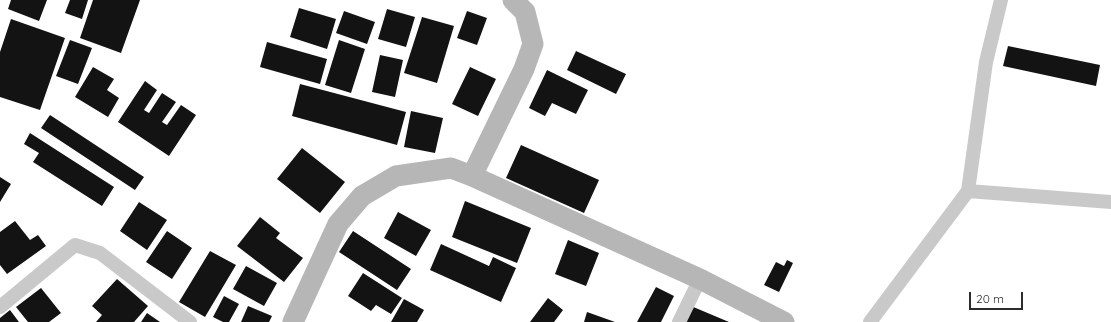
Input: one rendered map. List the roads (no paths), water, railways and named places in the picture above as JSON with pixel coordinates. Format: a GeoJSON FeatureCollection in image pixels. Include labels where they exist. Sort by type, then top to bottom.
{"type":"FeatureCollection","features":[{"type":"Feature","properties":{"kind":"street"},"geometry":{"type":"LineString","coordinates":[[472,176],[524,69],[533,44],[525,12],[513,0]]}},
{"type":"Feature","properties":{"kind":"street"},"geometry":{"type":"LineString","coordinates":[[870,322],[968,192],[986,62],[1001,0]]}},
{"type":"Feature","properties":{"kind":"street"},"geometry":{"type":"LineString","coordinates":[[293,322],[338,224],[362,196],[396,176],[451,168],[472,176],[700,279],[784,322]]}},
{"type":"Feature","properties":{"kind":"street"},"geometry":{"type":"LineString","coordinates":[[968,192],[1111,202]]}},
{"type":"Feature","properties":{"kind":"street"},"geometry":{"type":"LineString","coordinates":[[0,307],[75,245],[100,253],[190,322]]}},
{"type":"Feature","properties":{"kind":"street"},"geometry":{"type":"LineString","coordinates":[[679,322],[700,279]]}}]}
